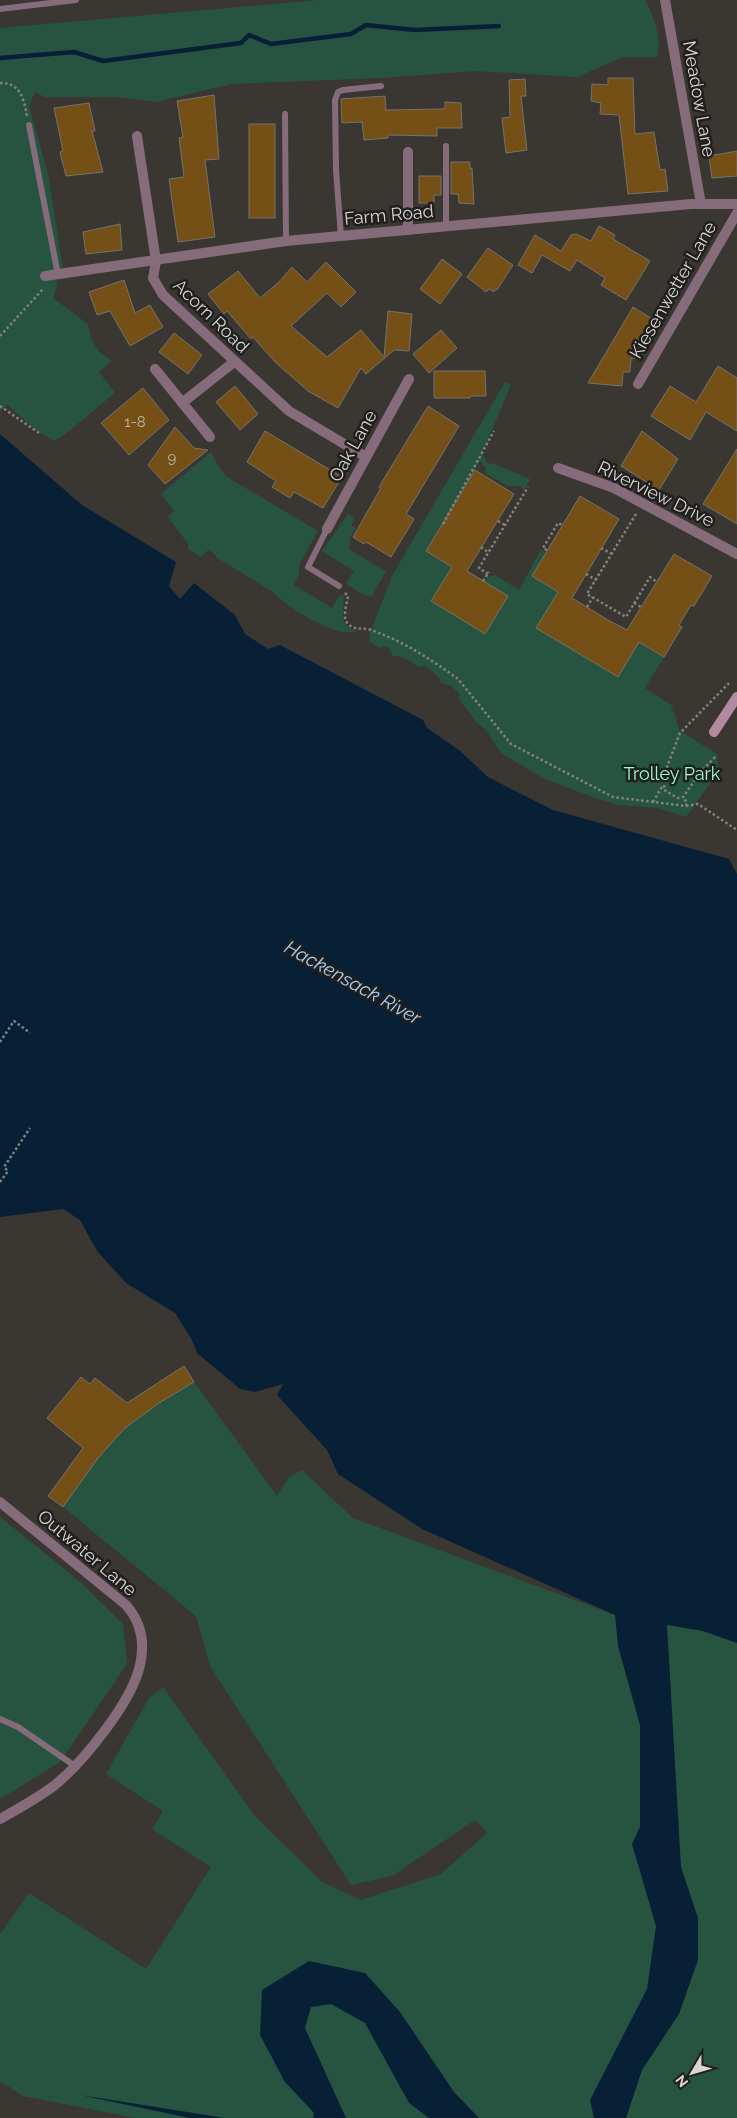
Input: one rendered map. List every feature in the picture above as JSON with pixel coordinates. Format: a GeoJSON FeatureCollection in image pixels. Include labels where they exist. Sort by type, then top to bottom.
{"type":"FeatureCollection","features":[{"type":"Feature","properties":{"kind":"street","name":"Meadow Lane"},"geometry":{"type":"LineString","coordinates":[[665,0],[701,204]]}},
{"type":"Feature","properties":{"kind":"street","name":"Acorn Road"},"geometry":{"type":"LineString","coordinates":[[137,136],[156,261],[153,278],[163,295],[289,412],[366,457]]}},
{"type":"Feature","properties":{"kind":"street"},"geometry":{"type":"LineString","coordinates":[[408,152],[408,230]]}},
{"type":"Feature","properties":{"kind":"street","name":"Farm Road"},"geometry":{"type":"LineString","coordinates":[[45,281],[58,274],[286,241],[701,204],[737,204]]}},
{"type":"Feature","properties":{"kind":"street","name":"Kiesenwetter Lane"},"geometry":{"type":"LineString","coordinates":[[638,384],[737,214]]}},
{"type":"Feature","properties":{"kind":"street"},"geometry":{"type":"LineString","coordinates":[[182,403],[234,362]]}},
{"type":"Feature","properties":{"kind":"street"},"geometry":{"type":"LineString","coordinates":[[155,369],[210,437]]}},
{"type":"Feature","properties":{"kind":"street","name":"Oak Lane"},"geometry":{"type":"LineString","coordinates":[[326,529],[409,379]]}},
{"type":"Feature","properties":{"kind":"street","name":"Riverview Drive"},"geometry":{"type":"LineString","coordinates":[[558,468],[614,488],[737,554]]}},
{"type":"Feature","properties":{"kind":"street"},"geometry":{"type":"LineString","coordinates":[[714,732],[737,697]]}},
{"type":"Feature","properties":{"kind":"street","name":"Outwater Lane"},"geometry":{"type":"LineString","coordinates":[[0,1502],[122,1602],[136,1619],[141,1636],[142,1654],[136,1677],[111,1721],[75,1766]]}},
{"type":"Feature","properties":{"kind":"street"},"geometry":{"type":"LineString","coordinates":[[0,1819],[54,1785],[75,1766]]}},
{"type":"Feature","properties":{"kind":"lane"},"geometry":{"type":"LineString","coordinates":[[0,9],[76,0]]}},
{"type":"Feature","properties":{"kind":"lane"},"geometry":{"type":"LineString","coordinates":[[341,236],[336,170],[335,100],[338,92],[343,90],[381,86]]}},
{"type":"Feature","properties":{"kind":"lane"},"geometry":{"type":"LineString","coordinates":[[285,114],[286,241]]}},
{"type":"Feature","properties":{"kind":"lane"},"geometry":{"type":"LineString","coordinates":[[29,125],[58,274]]}},
{"type":"Feature","properties":{"kind":"lane"},"geometry":{"type":"LineString","coordinates":[[446,146],[446,226]]}},
{"type":"Feature","properties":{"kind":"lane"},"geometry":{"type":"LineString","coordinates":[[326,529],[308,566],[341,589]]}},
{"type":"Feature","properties":{"kind":"lane"},"geometry":{"type":"LineString","coordinates":[[0,1719],[18,1726],[75,1766]]}},
{"type":"Feature","properties":{"kind":"path"},"geometry":{"type":"LineString","coordinates":[[0,83],[8,83],[18,89],[25,103],[29,125]]}},
{"type":"Feature","properties":{"kind":"path"},"geometry":{"type":"LineString","coordinates":[[0,336],[45,281]]}},
{"type":"Feature","properties":{"kind":"path"},"geometry":{"type":"LineString","coordinates":[[0,406],[38,433]]}},
{"type":"Feature","properties":{"kind":"path"},"geometry":{"type":"LineString","coordinates":[[443,524],[494,432]]}},
{"type":"Feature","properties":{"kind":"path"},"geometry":{"type":"LineString","coordinates":[[484,581],[488,573],[479,568],[528,486]]}},
{"type":"Feature","properties":{"kind":"path"},"geometry":{"type":"LineString","coordinates":[[636,513],[587,594],[626,617],[650,577],[657,582]]}},
{"type":"Feature","properties":{"kind":"path"},"geometry":{"type":"LineString","coordinates":[[498,521],[505,525]]}},
{"type":"Feature","properties":{"kind":"path"},"geometry":{"type":"LineString","coordinates":[[547,550],[543,548],[558,523],[562,525]]}},
{"type":"Feature","properties":{"kind":"path"},"geometry":{"type":"LineString","coordinates":[[481,547],[488,552]]}},
{"type":"Feature","properties":{"kind":"path"},"geometry":{"type":"LineString","coordinates":[[601,548],[612,554]]}},
{"type":"Feature","properties":{"kind":"path"},"geometry":{"type":"LineString","coordinates":[[586,574],[596,580]]}},
{"type":"Feature","properties":{"kind":"path"},"geometry":{"type":"LineString","coordinates":[[341,589],[348,596],[345,615],[349,626],[356,629],[371,629],[421,653],[450,673],[458,679],[511,744],[613,797],[686,806],[698,804],[737,830]]}},
{"type":"Feature","properties":{"kind":"path"},"geometry":{"type":"LineString","coordinates":[[587,607],[593,597]]}},
{"type":"Feature","properties":{"kind":"path"},"geometry":{"type":"LineString","coordinates":[[634,603],[641,607]]}},
{"type":"Feature","properties":{"kind":"path"},"geometry":{"type":"LineString","coordinates":[[653,802],[662,787],[664,772],[680,733],[730,683]]}},
{"type":"Feature","properties":{"kind":"path"},"geometry":{"type":"LineString","coordinates":[[662,787],[667,793],[678,798],[683,797],[700,773],[716,757]]}},
{"type":"Feature","properties":{"kind":"path"},"geometry":{"type":"LineString","coordinates":[[683,797],[687,803],[686,806]]}},
{"type":"Feature","properties":{"kind":"path"},"geometry":{"type":"LineString","coordinates":[[0,1042],[14,1022],[30,1033]]}},
{"type":"Feature","properties":{"kind":"path"},"geometry":{"type":"LineString","coordinates":[[0,1182],[8,1171],[4,1167],[30,1128]]}},
{"type":"Feature","properties":{"kind":"green space"},"geometry":{"type":"Polygon","coordinates":[[[319,0],[645,0],[658,35],[657,57],[623,57],[577,77],[475,71],[382,78],[232,84],[156,102],[118,97],[45,97],[35,92],[29,106],[48,174],[63,269],[54,270],[57,285],[53,298],[88,324],[95,346],[112,361],[99,372],[115,393],[54,441],[37,431],[8,405],[0,411],[0,28],[319,0]]]}},
{"type":"Feature","properties":{"kind":"green space","name":"Trolley Park"},"geometry":{"type":"Polygon","coordinates":[[[505,382],[511,385],[482,453],[488,464],[492,463],[530,479],[524,490],[521,486],[507,486],[485,473],[486,468],[480,461],[426,551],[452,567],[431,601],[508,596],[485,582],[488,577],[495,575],[519,590],[541,550],[546,552],[532,576],[558,592],[536,628],[617,677],[639,642],[664,657],[645,688],[673,706],[671,710],[674,712],[679,730],[717,754],[718,772],[686,817],[657,808],[619,805],[543,778],[501,753],[486,730],[477,723],[459,699],[460,694],[450,685],[441,683],[439,677],[425,666],[419,667],[403,657],[393,656],[389,648],[385,646],[379,648],[369,641],[370,633],[392,576],[505,382]]]}},
{"type":"Feature","properties":{"kind":"green space"},"geometry":{"type":"Polygon","coordinates":[[[211,452],[218,466],[227,477],[318,531],[299,565],[299,574],[294,585],[332,608],[339,596],[344,595],[344,622],[351,629],[358,632],[337,630],[312,620],[273,592],[219,559],[209,549],[201,557],[188,549],[188,544],[168,517],[174,511],[161,494],[211,452]]]}},
{"type":"Feature","properties":{"kind":"green space"},"geometry":{"type":"Polygon","coordinates":[[[348,514],[355,518],[351,526],[356,528],[351,536],[349,549],[386,572],[371,597],[346,584],[354,571],[322,551],[348,514]]]}},
{"type":"Feature","properties":{"kind":"green space"},"geometry":{"type":"Polygon","coordinates":[[[194,1382],[277,1496],[289,1477],[302,1470],[353,1518],[615,1615],[703,1631],[737,1643],[737,2118],[136,2118],[23,2096],[0,2081],[0,1934],[29,1893],[146,1969],[211,1867],[152,1829],[163,1811],[106,1774],[149,1698],[163,1687],[254,1815],[322,1882],[361,1900],[441,1874],[487,1833],[475,1820],[392,1876],[351,1885],[210,1666],[196,1616],[63,1507],[92,1465],[117,1436],[134,1420],[194,1382]]]}},
{"type":"Feature","properties":{"kind":"green space"},"geometry":{"type":"Polygon","coordinates":[[[0,1517],[78,1580],[123,1624],[127,1664],[60,1762],[0,1799],[0,1517]]]}},
{"type":"Feature","properties":{"kind":"water","name":"Hackensack River"},"geometry":{"type":"Polygon","coordinates":[[[0,434],[82,505],[176,562],[169,586],[180,599],[194,583],[235,615],[245,634],[268,649],[280,645],[423,720],[427,728],[459,750],[488,777],[553,810],[729,859],[737,874],[737,1643],[703,1631],[667,1625],[681,1867],[698,1918],[698,1960],[679,2014],[642,2070],[626,2118],[594,2118],[590,2100],[647,1989],[656,1926],[632,1844],[640,1827],[640,1725],[618,1646],[615,1615],[422,1529],[338,1474],[327,1450],[277,1395],[283,1384],[255,1392],[240,1389],[197,1353],[192,1340],[175,1313],[126,1283],[97,1251],[80,1220],[63,1209],[0,1217],[0,434]]]}},
{"type":"Feature","properties":{"kind":"water"},"geometry":{"type":"Polygon","coordinates":[[[309,1961],[365,1973],[400,2012],[454,2092],[479,2118],[429,2118],[409,2103],[365,2023],[331,2004],[311,2007],[305,2028],[346,2118],[313,2118],[314,2113],[285,2082],[260,2035],[262,1990],[309,1961]]]}},
{"type":"Feature","properties":{"kind":"water"},"geometry":{"type":"Polygon","coordinates":[[[80,2095],[225,2118],[190,2118],[80,2095]]]}},
{"type":"Feature","properties":{"kind":"building"},"geometry":{"type":"Polygon","coordinates":[[[608,78],[633,78],[635,134],[654,132],[660,170],[665,169],[668,191],[628,194],[619,115],[600,114],[601,103],[591,101],[592,84],[608,85],[608,78]]]}},
{"type":"Feature","properties":{"kind":"building"},"geometry":{"type":"Polygon","coordinates":[[[525,79],[526,96],[521,96],[527,150],[506,153],[502,118],[510,117],[509,80],[525,79]]]}},
{"type":"Feature","properties":{"kind":"building"},"geometry":{"type":"Polygon","coordinates":[[[214,95],[219,159],[205,160],[215,237],[178,242],[169,179],[184,177],[179,138],[183,137],[177,101],[214,95]]]}},
{"type":"Feature","properties":{"kind":"building"},"geometry":{"type":"Polygon","coordinates":[[[385,96],[386,110],[442,109],[445,108],[445,102],[461,103],[462,128],[437,128],[437,136],[388,135],[388,138],[364,140],[362,122],[342,123],[341,99],[385,96]]]}},
{"type":"Feature","properties":{"kind":"building"},"geometry":{"type":"Polygon","coordinates":[[[89,103],[95,131],[92,131],[103,172],[66,176],[60,152],[63,151],[54,108],[89,103]]]}},
{"type":"Feature","properties":{"kind":"building"},"geometry":{"type":"Polygon","coordinates":[[[249,124],[275,124],[275,218],[249,218],[249,124]]]}},
{"type":"Feature","properties":{"kind":"building"},"geometry":{"type":"Polygon","coordinates":[[[737,151],[737,176],[712,178],[709,156],[737,151]]]}},
{"type":"Feature","properties":{"kind":"building"},"geometry":{"type":"Polygon","coordinates":[[[451,162],[470,162],[474,204],[459,203],[458,194],[451,194],[451,162]]]}},
{"type":"Feature","properties":{"kind":"building"},"geometry":{"type":"Polygon","coordinates":[[[419,176],[441,176],[441,195],[434,195],[434,203],[419,203],[419,176]]]}},
{"type":"Feature","properties":{"kind":"building"},"geometry":{"type":"Polygon","coordinates":[[[120,224],[122,250],[86,254],[83,232],[120,224]]]}},
{"type":"Feature","properties":{"kind":"building"},"geometry":{"type":"Polygon","coordinates":[[[599,226],[615,235],[613,239],[650,261],[626,300],[601,285],[605,278],[577,260],[570,271],[542,255],[532,273],[518,265],[535,235],[561,251],[571,235],[576,234],[591,241],[599,226]]]}},
{"type":"Feature","properties":{"kind":"building"},"geometry":{"type":"Polygon","coordinates":[[[488,248],[513,265],[494,292],[489,289],[486,292],[467,277],[488,248]]]}},
{"type":"Feature","properties":{"kind":"building"},"geometry":{"type":"Polygon","coordinates":[[[442,259],[462,274],[440,304],[420,289],[442,259]]]}},
{"type":"Feature","properties":{"kind":"building"},"geometry":{"type":"Polygon","coordinates":[[[326,262],[356,292],[341,307],[327,293],[291,326],[327,357],[361,330],[384,357],[388,311],[412,314],[409,351],[394,350],[366,374],[361,368],[338,408],[308,391],[275,362],[253,337],[251,339],[227,311],[224,314],[208,294],[238,271],[260,298],[279,282],[292,267],[307,282],[326,262]]]}},
{"type":"Feature","properties":{"kind":"building"},"geometry":{"type":"Polygon","coordinates":[[[124,280],[135,313],[150,305],[163,327],[130,346],[110,311],[97,315],[89,292],[124,280]]]}},
{"type":"Feature","properties":{"kind":"building"},"geometry":{"type":"Polygon","coordinates":[[[633,307],[649,317],[657,318],[656,332],[647,331],[646,345],[639,345],[639,359],[631,358],[630,372],[623,372],[622,386],[588,383],[633,307]]]}},
{"type":"Feature","properties":{"kind":"building"},"geometry":{"type":"Polygon","coordinates":[[[441,330],[457,348],[429,373],[413,354],[441,330]]]}},
{"type":"Feature","properties":{"kind":"building"},"geometry":{"type":"Polygon","coordinates":[[[174,333],[202,355],[188,374],[159,352],[174,333]]]}},
{"type":"Feature","properties":{"kind":"building"},"geometry":{"type":"Polygon","coordinates":[[[718,366],[737,378],[737,431],[706,412],[690,440],[651,416],[670,386],[696,402],[718,366]]]}},
{"type":"Feature","properties":{"kind":"building"},"geometry":{"type":"Polygon","coordinates":[[[434,371],[485,371],[486,396],[434,398],[434,371]]]}},
{"type":"Feature","properties":{"kind":"building"},"geometry":{"type":"Polygon","coordinates":[[[235,386],[258,414],[240,430],[216,402],[235,386]]]}},
{"type":"Feature","properties":{"kind":"building"},"geometry":{"type":"Polygon","coordinates":[[[143,388],[169,420],[129,455],[101,423],[143,388]]]}},
{"type":"Feature","properties":{"kind":"building"},"geometry":{"type":"Polygon","coordinates":[[[428,406],[459,426],[406,514],[414,519],[391,557],[366,542],[364,544],[353,537],[381,488],[379,487],[428,406]]]}},
{"type":"Feature","properties":{"kind":"building"},"geometry":{"type":"Polygon","coordinates":[[[175,427],[194,448],[208,450],[165,484],[148,465],[175,427]]]}},
{"type":"Feature","properties":{"kind":"building"},"geometry":{"type":"Polygon","coordinates":[[[265,431],[342,477],[323,508],[294,492],[290,498],[272,487],[276,481],[247,462],[265,431]]]}},
{"type":"Feature","properties":{"kind":"building"},"geometry":{"type":"Polygon","coordinates":[[[642,431],[678,459],[659,490],[621,466],[642,431]]]}},
{"type":"Feature","properties":{"kind":"building"},"geometry":{"type":"Polygon","coordinates":[[[737,449],[737,524],[703,504],[737,449]]]}},
{"type":"Feature","properties":{"kind":"building"},"geometry":{"type":"Polygon","coordinates":[[[475,470],[514,494],[467,571],[508,596],[485,634],[431,601],[452,567],[426,551],[475,470]]]}},
{"type":"Feature","properties":{"kind":"building"},"geometry":{"type":"Polygon","coordinates":[[[580,496],[619,519],[572,598],[608,620],[627,630],[674,554],[712,576],[694,606],[691,605],[679,625],[682,627],[664,657],[639,642],[618,677],[536,628],[558,592],[532,576],[580,496]]]}},
{"type":"Feature","properties":{"kind":"building"},"geometry":{"type":"Polygon","coordinates":[[[184,1366],[194,1382],[159,1403],[125,1428],[98,1458],[63,1507],[48,1496],[83,1448],[47,1418],[81,1377],[90,1384],[95,1378],[127,1403],[184,1366]]]}},
{"type":"Feature","properties":{"kind":"waterway"},"geometry":{"type":"LineString","coordinates":[[0,58],[74,52],[103,61],[241,43],[249,35],[271,44],[351,34],[366,25],[415,30],[499,26]]}}]}
